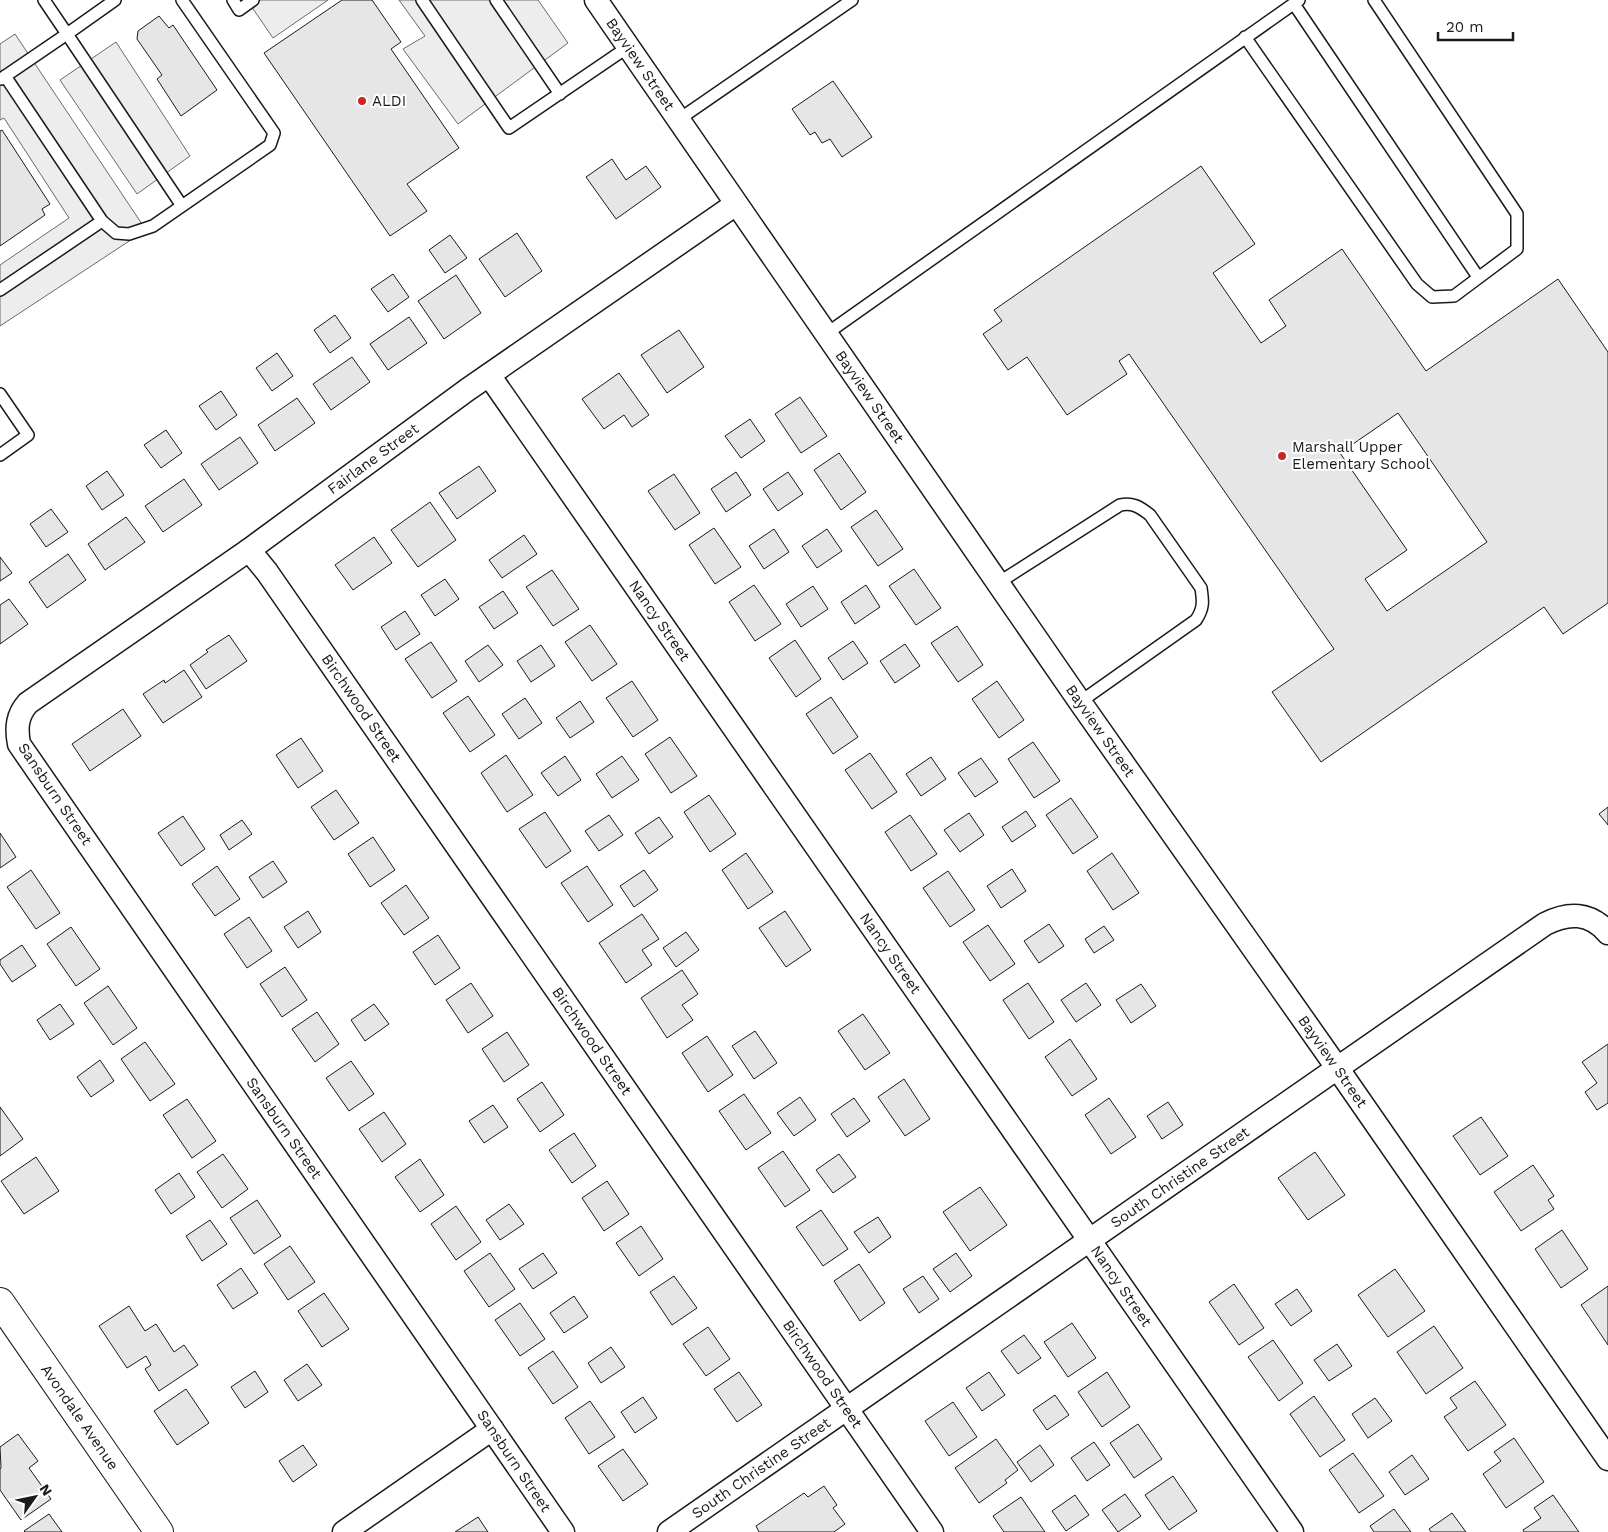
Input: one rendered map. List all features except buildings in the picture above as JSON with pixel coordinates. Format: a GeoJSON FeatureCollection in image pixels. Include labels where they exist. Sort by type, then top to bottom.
{"type":"FeatureCollection","features":[{"type":"Feature","properties":{"kind":"street","name":"Bayview Street"},"geometry":{"type":"LineString","coordinates":[[596,0],[1080,702],[1338,1069],[1608,1460]]}},
{"type":"Feature","properties":{"kind":"street","name":"Fairlane Street"},"geometry":{"type":"LineString","coordinates":[[18,720],[22,709],[28,702],[249,550],[489,375],[736,204]]}},
{"type":"Feature","properties":{"kind":"street","name":"Nancy Street"},"geometry":{"type":"LineString","coordinates":[[489,375],[1292,1532]]}},
{"type":"Feature","properties":{"kind":"street","name":"Birchwood Street"},"geometry":{"type":"LineString","coordinates":[[249,550],[267,572],[932,1532]]}},
{"type":"Feature","properties":{"kind":"street","name":"Sansburn Street"},"geometry":{"type":"LineString","coordinates":[[18,720],[16,728],[19,744],[563,1532]]}},
{"type":"Feature","properties":{"kind":"street","name":"South Christine Street"},"geometry":{"type":"LineString","coordinates":[[670,1532],[1545,924],[1558,917],[1580,915],[1588,918],[1608,934]]}},
{"type":"Feature","properties":{"kind":"street","name":"Avondale Avenue"},"geometry":{"type":"LineString","coordinates":[[0,1302],[159,1532]]}},
{"type":"Feature","properties":{"kind":"street"},"geometry":{"type":"LineString","coordinates":[[344,1532],[492,1429]]}},
{"type":"Feature","properties":{"kind":"lane"},"geometry":{"type":"LineString","coordinates":[[44,0],[182,206]]}},
{"type":"Feature","properties":{"kind":"lane"},"geometry":{"type":"LineString","coordinates":[[115,0],[3,78],[102,221],[116,233],[129,234],[153,226],[270,145],[274,133],[182,0]]}},
{"type":"Feature","properties":{"kind":"lane"},"geometry":{"type":"LineString","coordinates":[[232,0],[239,10],[253,0]]}},
{"type":"Feature","properties":{"kind":"lane"},"geometry":{"type":"LineString","coordinates":[[422,0],[509,128],[628,47]]}},
{"type":"Feature","properties":{"kind":"lane"},"geometry":{"type":"LineString","coordinates":[[496,0],[560,94]]}},
{"type":"Feature","properties":{"kind":"lane"},"geometry":{"type":"LineString","coordinates":[[1245,37],[1417,284],[1432,297],[1454,296],[1517,249],[1517,214],[1374,0]]}},
{"type":"Feature","properties":{"kind":"lane"},"geometry":{"type":"LineString","coordinates":[[678,120],[848,1]]}},
{"type":"Feature","properties":{"kind":"lane"},"geometry":{"type":"LineString","coordinates":[[826,334],[1296,2],[1478,278]]}},
{"type":"Feature","properties":{"kind":"lane"},"geometry":{"type":"LineString","coordinates":[[0,290],[102,221]]}},
{"type":"Feature","properties":{"kind":"lane"},"geometry":{"type":"LineString","coordinates":[[0,394],[28,435],[0,455]]}},
{"type":"Feature","properties":{"kind":"lane"},"geometry":{"type":"LineString","coordinates":[[998,583],[1120,505],[1128,503],[1139,506],[1150,515],[1190,572],[1201,588],[1203,601],[1202,610],[1196,620],[1080,702]]}},
{"type":"Feature","properties":{"kind":"shaded area"},"geometry":{"type":"Polygon","coordinates":[[[247,0],[328,0],[273,38],[247,0]]]}},
{"type":"Feature","properties":{"kind":"shaded area"},"geometry":{"type":"Polygon","coordinates":[[[399,0],[538,0],[568,43],[458,124],[403,49],[425,36],[399,0]]]}},
{"type":"Feature","properties":{"kind":"shaded area"},"geometry":{"type":"Polygon","coordinates":[[[15,34],[146,230],[0,326],[0,265],[69,218],[4,118],[0,120],[0,44],[15,34]]]}},
{"type":"Feature","properties":{"kind":"shaded area"},"geometry":{"type":"Polygon","coordinates":[[[116,42],[190,156],[137,194],[60,80],[116,42]]]}},
{"type":"Feature","properties":{"kind":"place","name":"ALDI"},"geometry":{"type":"Point","coordinates":[362,101]}},
{"type":"Feature","properties":{"kind":"place","name":"Marshall Upper Elementary School"},"geometry":{"type":"Point","coordinates":[1282,456]}}]}
